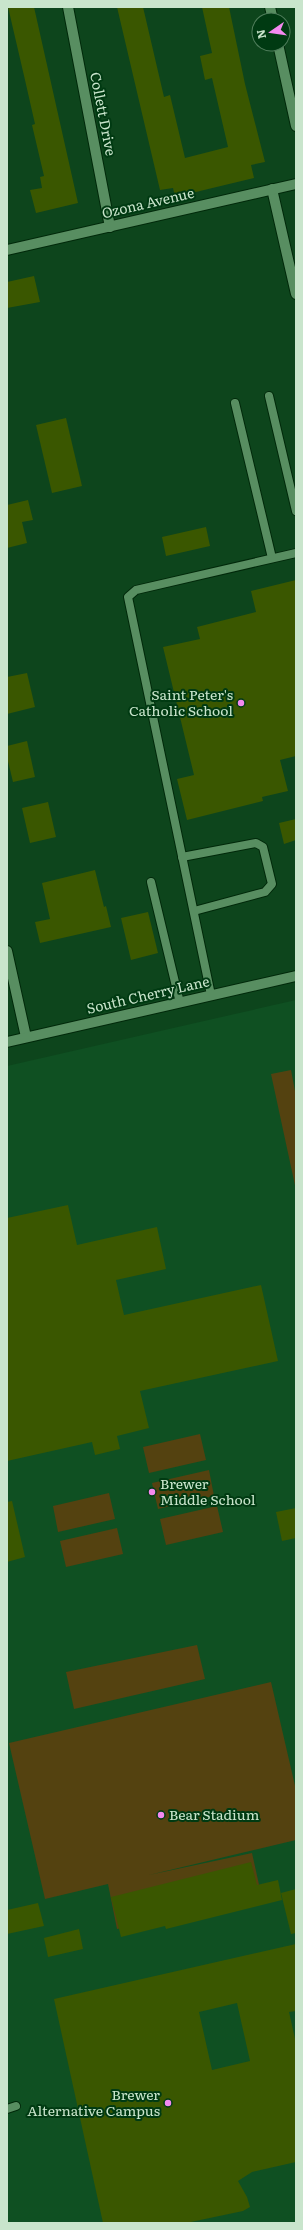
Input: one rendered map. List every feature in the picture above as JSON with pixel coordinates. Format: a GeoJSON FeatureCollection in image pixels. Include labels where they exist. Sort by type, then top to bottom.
{"type":"FeatureCollection","features":[{"type":"Feature","properties":{"kind":"street","name":"Collett Drive"},"geometry":{"type":"LineString","coordinates":[[68,7],[110,227]]}},
{"type":"Feature","properties":{"kind":"street"},"geometry":{"type":"LineString","coordinates":[[280,52],[296,126]]}},
{"type":"Feature","properties":{"kind":"street","name":"Ozona Avenue"},"geometry":{"type":"LineString","coordinates":[[7,250],[296,184]]}},
{"type":"Feature","properties":{"kind":"street"},"geometry":{"type":"LineString","coordinates":[[272,189],[296,294]]}},
{"type":"Feature","properties":{"kind":"street"},"geometry":{"type":"LineString","coordinates":[[7,951],[26,1037]]}},
{"type":"Feature","properties":{"kind":"street","name":"South Cherry Lane"},"geometry":{"type":"LineString","coordinates":[[7,1042],[296,976]]}},
{"type":"Feature","properties":{"kind":"lane"},"geometry":{"type":"LineString","coordinates":[[270,396],[296,510]]}},
{"type":"Feature","properties":{"kind":"lane"},"geometry":{"type":"LineString","coordinates":[[235,403],[272,558]]}},
{"type":"Feature","properties":{"kind":"lane"},"geometry":{"type":"LineString","coordinates":[[211,995],[128,597],[136,590],[296,553]]}},
{"type":"Feature","properties":{"kind":"lane"},"geometry":{"type":"LineString","coordinates":[[182,857],[256,843],[263,846],[272,884],[266,892],[194,911]]}},
{"type":"Feature","properties":{"kind":"lane"},"geometry":{"type":"LineString","coordinates":[[151,882],[180,1003]]}},
{"type":"Feature","properties":{"kind":"lane"},"geometry":{"type":"LineString","coordinates":[[7,2109],[16,2106]]}},
{"type":"Feature","properties":{"kind":"shaded area","name":"Brewer Middle School"},"geometry":{"type":"Polygon","coordinates":[[[296,1000],[296,2223],[7,2223],[7,1066],[296,1000]]]}},
{"type":"Feature","properties":{"kind":"shaded area"},"geometry":{"type":"Polygon","coordinates":[[[291,1070],[295,1091],[296,1090],[296,1190],[271,1074],[291,1070]]]}},
{"type":"Feature","properties":{"kind":"shaded area"},"geometry":{"type":"Polygon","coordinates":[[[200,1434],[206,1460],[149,1473],[143,1447],[200,1434]]]}},
{"type":"Feature","properties":{"kind":"shaded area"},"geometry":{"type":"Polygon","coordinates":[[[209,1470],[214,1496],[158,1509],[152,1483],[209,1470]]]}},
{"type":"Feature","properties":{"kind":"shaded area"},"geometry":{"type":"Polygon","coordinates":[[[109,1493],[115,1519],[58,1532],[53,1506],[109,1493]]]}},
{"type":"Feature","properties":{"kind":"shaded area"},"geometry":{"type":"Polygon","coordinates":[[[217,1506],[223,1532],[166,1545],[160,1519],[217,1506]]]}},
{"type":"Feature","properties":{"kind":"shaded area"},"geometry":{"type":"Polygon","coordinates":[[[117,1528],[123,1554],[66,1567],[60,1541],[117,1528]]]}},
{"type":"Feature","properties":{"kind":"shaded area"},"geometry":{"type":"Polygon","coordinates":[[[197,1645],[205,1679],[74,1709],[66,1672],[197,1645]]]}},
{"type":"Feature","properties":{"kind":"shaded area","name":"Bear Stadium"},"geometry":{"type":"Polygon","coordinates":[[[271,1682],[296,1790],[296,1840],[149,1875],[252,1853],[262,1898],[117,1929],[108,1884],[45,1899],[9,1743],[271,1682]]]}},
{"type":"Feature","properties":{"kind":"building"},"geometry":{"type":"Polygon","coordinates":[[[8,7],[34,7],[78,203],[36,213],[30,190],[42,188],[40,177],[44,176],[32,125],[35,124],[8,7]]]}},
{"type":"Feature","properties":{"kind":"building"},"geometry":{"type":"Polygon","coordinates":[[[117,7],[143,7],[164,97],[170,95],[185,158],[228,147],[212,78],[205,80],[200,56],[212,53],[202,7],[229,7],[245,84],[265,162],[251,165],[254,178],[175,197],[173,188],[160,190],[117,7]]]}},
{"type":"Feature","properties":{"kind":"building"},"geometry":{"type":"Polygon","coordinates":[[[34,276],[40,302],[7,308],[7,282],[34,276]]]}},
{"type":"Feature","properties":{"kind":"building"},"geometry":{"type":"Polygon","coordinates":[[[66,418],[82,486],[52,493],[36,425],[66,418]]]}},
{"type":"Feature","properties":{"kind":"building"},"geometry":{"type":"Polygon","coordinates":[[[28,500],[33,520],[22,522],[27,543],[7,548],[7,505],[28,500]]]}},
{"type":"Feature","properties":{"kind":"building"},"geometry":{"type":"Polygon","coordinates":[[[206,527],[210,546],[166,556],[162,537],[206,527]]]}},
{"type":"Feature","properties":{"kind":"building","name":"Saint Peter's Catholic School"},"geometry":{"type":"Polygon","coordinates":[[[296,580],[296,756],[280,760],[288,791],[262,797],[263,801],[187,820],[177,779],[194,775],[163,647],[200,639],[197,627],[256,612],[251,591],[296,580]]]}},
{"type":"Feature","properties":{"kind":"building"},"geometry":{"type":"Polygon","coordinates":[[[27,673],[35,707],[7,714],[7,677],[27,673]]]}},
{"type":"Feature","properties":{"kind":"building"},"geometry":{"type":"Polygon","coordinates":[[[27,741],[35,777],[13,782],[7,757],[7,746],[27,741]]]}},
{"type":"Feature","properties":{"kind":"building"},"geometry":{"type":"Polygon","coordinates":[[[48,802],[56,837],[30,843],[22,808],[48,802]]]}},
{"type":"Feature","properties":{"kind":"building"},"geometry":{"type":"Polygon","coordinates":[[[296,819],[296,840],[284,844],[279,823],[296,819]]]}},
{"type":"Feature","properties":{"kind":"building"},"geometry":{"type":"Polygon","coordinates":[[[95,870],[104,907],[106,906],[111,927],[40,943],[35,922],[50,919],[42,883],[95,870]]]}},
{"type":"Feature","properties":{"kind":"building"},"geometry":{"type":"Polygon","coordinates":[[[148,912],[158,953],[131,960],[121,918],[148,912]]]}},
{"type":"Feature","properties":{"kind":"building"},"geometry":{"type":"Polygon","coordinates":[[[68,1205],[77,1245],[157,1227],[166,1269],[116,1280],[124,1315],[261,1285],[278,1361],[140,1391],[149,1428],[117,1436],[120,1449],[95,1455],[92,1442],[7,1461],[7,1218],[68,1205]]]}},
{"type":"Feature","properties":{"kind":"building"},"geometry":{"type":"Polygon","coordinates":[[[12,1501],[25,1557],[7,1562],[7,1502],[12,1501]]]}},
{"type":"Feature","properties":{"kind":"building"},"geometry":{"type":"Polygon","coordinates":[[[296,1508],[296,1538],[282,1541],[276,1512],[296,1508]]]}},
{"type":"Feature","properties":{"kind":"building"},"geometry":{"type":"Polygon","coordinates":[[[251,1862],[257,1885],[278,1880],[282,1900],[166,1929],[165,1926],[121,1937],[111,1897],[251,1862]]]}},
{"type":"Feature","properties":{"kind":"building"},"geometry":{"type":"Polygon","coordinates":[[[296,1889],[296,1933],[291,1934],[281,1893],[296,1889]]]}},
{"type":"Feature","properties":{"kind":"building"},"geometry":{"type":"Polygon","coordinates":[[[38,1903],[44,1926],[7,1934],[7,1910],[38,1903]]]}},
{"type":"Feature","properties":{"kind":"building"},"geometry":{"type":"Polygon","coordinates":[[[79,1929],[83,1949],[48,1957],[44,1938],[79,1929]]]}},
{"type":"Feature","properties":{"kind":"building","name":"Brewer Alternative Campus"},"geometry":{"type":"Polygon","coordinates":[[[296,1944],[296,2011],[289,2012],[296,2043],[296,2162],[252,2172],[238,2181],[247,2197],[250,2207],[243,2211],[186,2223],[103,2223],[54,1999],[296,1944]],[[237,2003],[199,2012],[212,2070],[250,2061],[237,2003]]]}},
{"type":"Feature","properties":{"kind":"place","name":"Saint Peter's Catholic School"},"geometry":{"type":"Point","coordinates":[241,703]}},
{"type":"Feature","properties":{"kind":"place","name":"Brewer Middle School"},"geometry":{"type":"Point","coordinates":[152,1492]}},
{"type":"Feature","properties":{"kind":"place","name":"Bear Stadium"},"geometry":{"type":"Point","coordinates":[161,1815]}},
{"type":"Feature","properties":{"kind":"place","name":"Brewer Alternative Campus"},"geometry":{"type":"Point","coordinates":[168,2103]}}]}
